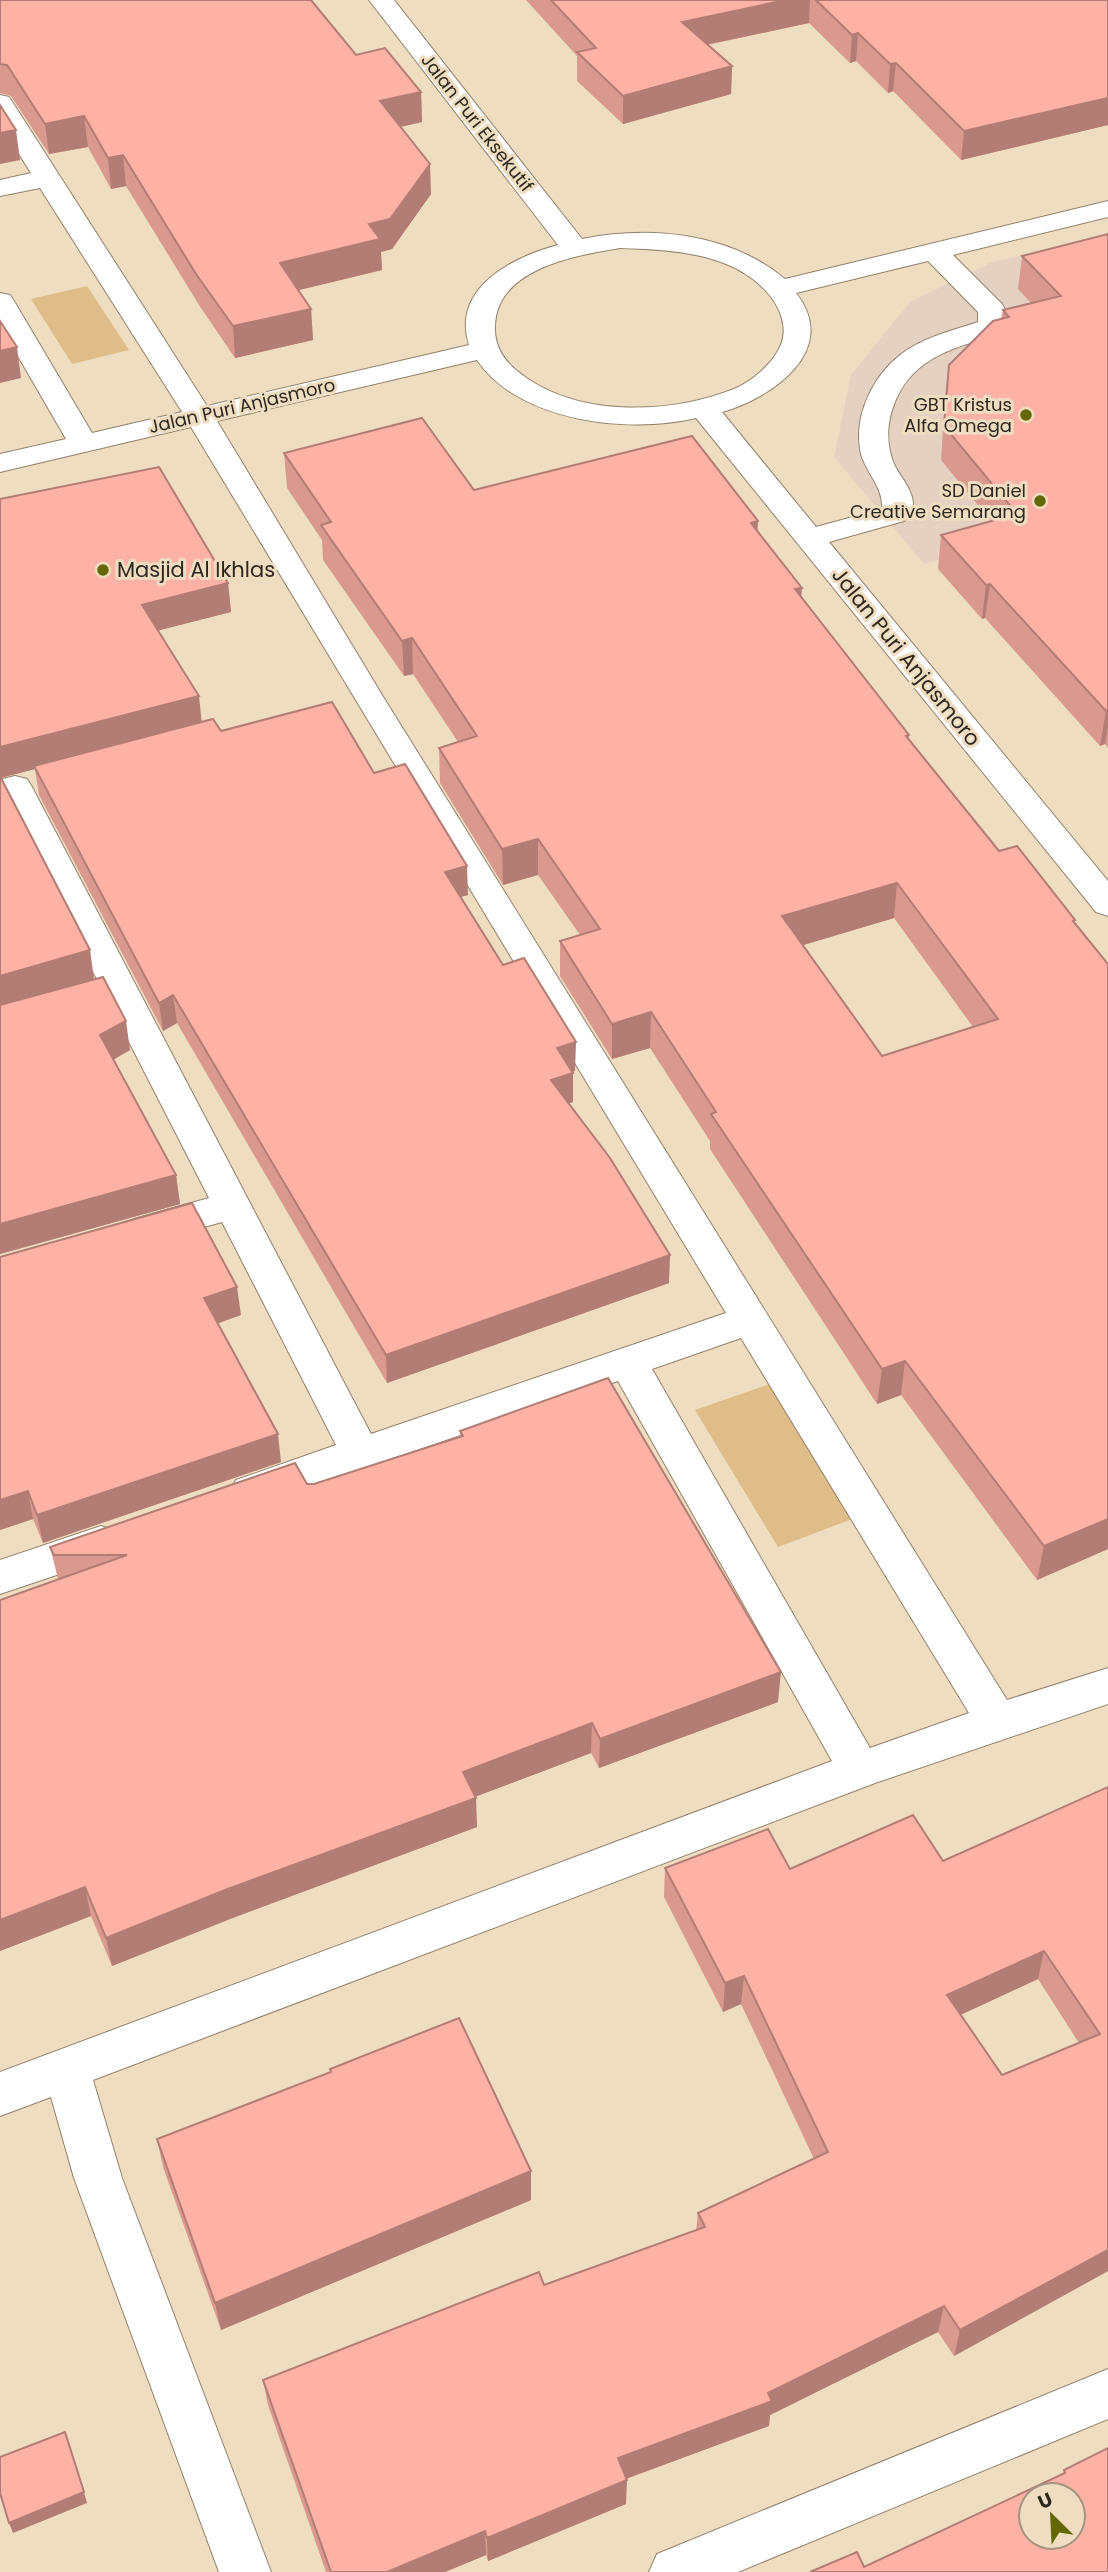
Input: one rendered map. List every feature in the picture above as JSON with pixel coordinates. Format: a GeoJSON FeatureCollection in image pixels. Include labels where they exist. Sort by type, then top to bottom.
{"type":"FeatureCollection","features":[{"type":"Feature","properties":{"kind":"street","name":"Jalan Puri Eksekutif"},"geometry":{"type":"LineString","coordinates":[[381,0],[573,246]]}},
{"type":"Feature","properties":{"kind":"street"},"geometry":{"type":"LineString","coordinates":[[0,103],[199,416],[352,699],[750,1320],[997,1721]]}},
{"type":"Feature","properties":{"kind":"street"},"geometry":{"type":"LineString","coordinates":[[0,188],[48,178]]}},
{"type":"Feature","properties":{"kind":"street"},"geometry":{"type":"LineString","coordinates":[[781,288],[1108,209]]}},
{"type":"Feature","properties":{"kind":"street"},"geometry":{"type":"LineString","coordinates":[[620,240],[668,241],[713,250],[752,266],[781,288],[797,315],[796,343],[780,370],[748,393],[704,409],[651,416],[596,413],[547,400],[508,378],[484,349],[479,326],[486,301],[505,278],[535,260],[573,246],[620,240]]}},
{"type":"Feature","properties":{"kind":"street"},"geometry":{"type":"LineString","coordinates":[[809,538],[897,511],[897,496],[877,460],[872,422],[891,379],[928,349],[992,327],[992,310],[934,251]]}},
{"type":"Feature","properties":{"kind":"street"},"geometry":{"type":"LineString","coordinates":[[0,301],[84,444]]}},
{"type":"Feature","properties":{"kind":"street","name":"Jalan Puri Anjasmoro"},"geometry":{"type":"LineString","coordinates":[[0,463],[484,349]]}},
{"type":"Feature","properties":{"kind":"street","name":"Jalan Puri Anjasmoro"},"geometry":{"type":"LineString","coordinates":[[704,409],[1108,904]]}},
{"type":"Feature","properties":{"kind":"street"},"geometry":{"type":"LineString","coordinates":[[19,786],[106,992],[232,1205],[361,1454]]}},
{"type":"Feature","properties":{"kind":"street"},"geometry":{"type":"LineString","coordinates":[[116,1238],[232,1205]]}},
{"type":"Feature","properties":{"kind":"street"},"geometry":{"type":"LineString","coordinates":[[219,1502],[629,1364],[750,1320]]}},
{"type":"Feature","properties":{"kind":"street"},"geometry":{"type":"LineString","coordinates":[[629,1364],[860,1770]]}},
{"type":"Feature","properties":{"kind":"street"},"geometry":{"type":"LineString","coordinates":[[0,1577],[142,1529]]}},
{"type":"Feature","properties":{"kind":"street"},"geometry":{"type":"LineString","coordinates":[[0,2094],[860,1770],[997,1721],[1108,1686]]}},
{"type":"Feature","properties":{"kind":"street"},"geometry":{"type":"LineString","coordinates":[[66,2069],[98,2178],[245,2572]]}},
{"type":"Feature","properties":{"kind":"street"},"geometry":{"type":"LineString","coordinates":[[676,2572],[1108,2394]]}},
{"type":"Feature","properties":{"kind":"shaded area"},"geometry":{"type":"Polygon","coordinates":[[[1108,235],[1108,512],[924,564],[834,457],[851,375],[910,302],[990,263],[1108,235]]]}},
{"type":"Feature","properties":{"kind":"shaded area"},"geometry":{"type":"Polygon","coordinates":[[[87,286],[129,350],[72,364],[31,299],[87,286]]]}},
{"type":"Feature","properties":{"kind":"shaded area"},"geometry":{"type":"Polygon","coordinates":[[[770,1384],[855,1518],[778,1547],[695,1410],[770,1384]]]}},
{"type":"Feature","properties":{"kind":"building"},"geometry":{"type":"Polygon","coordinates":[[[0,0],[311,0],[356,55],[385,48],[421,92],[380,101],[430,164],[390,219],[369,224],[380,239],[280,263],[311,309],[233,326],[196,274],[123,155],[108,158],[84,116],[45,124],[7,65],[0,64],[0,0]]]}},
{"type":"Feature","properties":{"kind":"building"},"geometry":{"type":"Polygon","coordinates":[[[551,0],[786,0],[682,22],[732,66],[623,96],[577,52],[596,48],[551,0]]]}},
{"type":"Feature","properties":{"kind":"building"},"geometry":{"type":"Polygon","coordinates":[[[816,0],[1108,0],[1108,98],[964,131],[896,63],[890,64],[858,33],[852,35],[816,0]]]}},
{"type":"Feature","properties":{"kind":"building"},"geometry":{"type":"Polygon","coordinates":[[[0,105],[16,130],[0,133],[0,105]]]}},
{"type":"Feature","properties":{"kind":"building"},"geometry":{"type":"Polygon","coordinates":[[[1108,234],[1106,711],[990,584],[986,585],[941,535],[1017,514],[944,426],[949,365],[993,321],[1009,317],[1003,310],[1061,296],[1022,256],[1108,234]]]}},
{"type":"Feature","properties":{"kind":"building"},"geometry":{"type":"Polygon","coordinates":[[[0,321],[17,347],[0,351],[0,321]]]}},
{"type":"Feature","properties":{"kind":"building"},"geometry":{"type":"Polygon","coordinates":[[[422,418],[474,490],[692,436],[758,521],[751,523],[802,588],[795,589],[909,735],[906,736],[999,851],[1017,846],[1075,920],[1073,921],[1108,964],[1108,1519],[1044,1546],[905,1361],[882,1369],[711,1114],[716,1112],[651,1012],[612,1024],[560,941],[600,929],[538,839],[502,849],[439,748],[477,736],[412,638],[402,641],[321,525],[331,522],[284,453],[422,418]],[[897,883],[782,916],[882,1056],[998,1019],[897,883]]]}},
{"type":"Feature","properties":{"kind":"building"},"geometry":{"type":"Polygon","coordinates":[[[159,467],[228,583],[142,605],[199,696],[0,747],[0,499],[159,467]]]}},
{"type":"Feature","properties":{"kind":"building"},"geometry":{"type":"Polygon","coordinates":[[[332,702],[374,773],[405,764],[467,866],[445,872],[503,965],[524,958],[576,1042],[557,1048],[573,1073],[551,1080],[610,1158],[670,1255],[386,1355],[173,995],[159,1003],[34,766],[213,719],[221,731],[332,702]]]}},
{"type":"Feature","properties":{"kind":"building"},"geometry":{"type":"Polygon","coordinates":[[[0,776],[90,950],[0,976],[0,776]]]}},
{"type":"Feature","properties":{"kind":"building"},"geometry":{"type":"Polygon","coordinates":[[[103,977],[126,1021],[100,1035],[176,1175],[0,1224],[0,1005],[103,977]]]}},
{"type":"Feature","properties":{"kind":"building"},"geometry":{"type":"Polygon","coordinates":[[[192,1203],[237,1287],[204,1298],[278,1434],[37,1515],[28,1491],[0,1500],[0,1257],[192,1203]]]}},
{"type":"Feature","properties":{"kind":"building"},"geometry":{"type":"Polygon","coordinates":[[[608,1378],[781,1672],[600,1739],[592,1723],[463,1772],[476,1798],[225,1890],[106,1938],[85,1887],[0,1920],[0,1600],[127,1555],[54,1555],[50,1547],[295,1463],[307,1484],[314,1484],[463,1436],[460,1431],[608,1378]]]}},
{"type":"Feature","properties":{"kind":"building"},"geometry":{"type":"Polygon","coordinates":[[[1108,1787],[1108,2250],[960,2330],[944,2306],[768,2393],[772,2401],[618,2458],[627,2480],[487,2538],[485,2531],[387,2572],[331,2572],[263,2380],[539,2272],[544,2285],[705,2227],[698,2213],[828,2152],[744,1976],[725,1983],[665,1868],[768,1829],[790,1869],[913,1815],[943,1861],[1108,1787]],[[1044,1951],[947,1995],[1002,2075],[1100,2034],[1044,1951]]]}},
{"type":"Feature","properties":{"kind":"building"},"geometry":{"type":"Polygon","coordinates":[[[459,2018],[531,2171],[215,2303],[157,2139],[331,2072],[330,2069],[459,2018]]]}},
{"type":"Feature","properties":{"kind":"building"},"geometry":{"type":"Polygon","coordinates":[[[65,2432],[84,2492],[9,2523],[0,2493],[0,2457],[65,2432]]]}},
{"type":"Feature","properties":{"kind":"building"},"geometry":{"type":"Polygon","coordinates":[[[1108,2448],[1108,2572],[810,2572],[857,2552],[864,2567],[1017,2495],[1017,2551],[1087,2551],[1087,2481],[1048,2481],[1065,2473],[1064,2470],[1108,2448]]]}},
{"type":"Feature","properties":{"kind":"place","name":"GBT Kristus Alfa Omega"},"geometry":{"type":"Point","coordinates":[1026,415]}},
{"type":"Feature","properties":{"kind":"place","name":"SD Daniel Creative Semarang"},"geometry":{"type":"Point","coordinates":[1040,501]}},
{"type":"Feature","properties":{"kind":"place","name":"Masjid Al Ikhlas"},"geometry":{"type":"Point","coordinates":[103,570]}}]}
